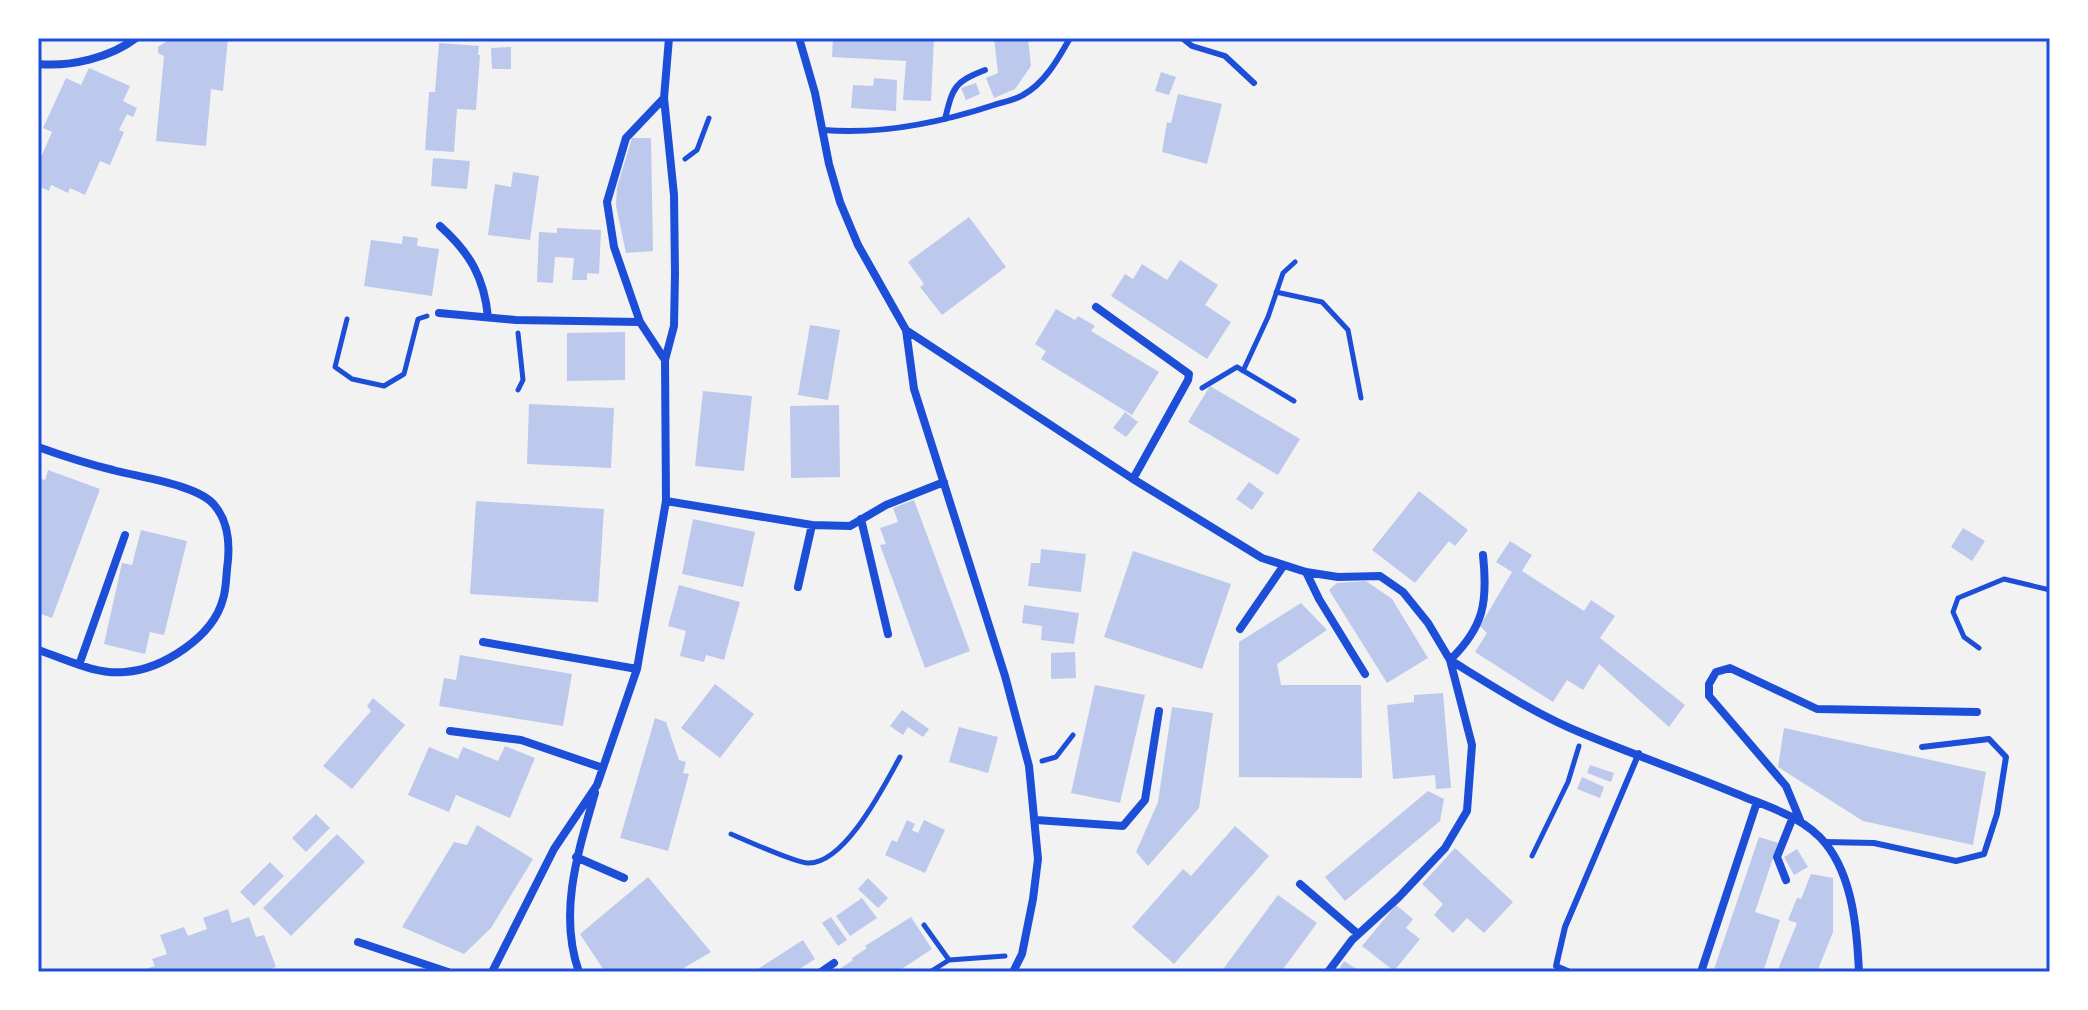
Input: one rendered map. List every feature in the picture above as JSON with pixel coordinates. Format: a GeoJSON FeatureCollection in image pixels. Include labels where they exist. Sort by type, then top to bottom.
{"type":"FeatureCollection","features":[{"type":"Feature","properties":{"kind":"street"},"geometry":{"type":"LineString","coordinates":[[38,64],[58,66],[81,61],[117,49],[136,38]]}},
{"type":"Feature","properties":{"kind":"street"},"geometry":{"type":"LineString","coordinates":[[579,972],[571,950],[568,923],[576,857],[637,669],[666,501],[665,360],[674,326],[674,195],[664,98],[669,38]]}},
{"type":"Feature","properties":{"kind":"street"},"geometry":{"type":"LineString","coordinates":[[799,38],[829,164],[852,231],[906,330],[914,389],[1005,676],[1029,766],[1038,859],[1022,954],[1013,972]]}},
{"type":"Feature","properties":{"kind":"street"},"geometry":{"type":"LineString","coordinates":[[664,98],[626,138],[607,202],[614,247],[640,322],[665,360]]}},
{"type":"Feature","properties":{"kind":"street"},"geometry":{"type":"LineString","coordinates":[[440,226],[460,244],[477,271],[488,317]]}},
{"type":"Feature","properties":{"kind":"street"},"geometry":{"type":"LineString","coordinates":[[1096,307],[1189,374],[1133,479]]}},
{"type":"Feature","properties":{"kind":"street"},"geometry":{"type":"LineString","coordinates":[[439,313],[516,320],[640,322]]}},
{"type":"Feature","properties":{"kind":"street"},"geometry":{"type":"LineString","coordinates":[[906,330],[1133,479],[1262,558],[1306,572],[1338,577],[1380,576],[1403,592],[1428,623],[1450,660],[1472,745],[1467,811],[1445,848],[1358,934],[1328,972]]}},
{"type":"Feature","properties":{"kind":"street"},"geometry":{"type":"LineString","coordinates":[[38,447],[115,471],[165,482],[200,495],[215,504],[227,528],[230,550],[223,601],[207,628],[187,646],[158,663],[126,672],[96,670],[38,650]]}},
{"type":"Feature","properties":{"kind":"street"},"geometry":{"type":"LineString","coordinates":[[666,501],[812,525],[850,526],[886,505],[944,482]]}},
{"type":"Feature","properties":{"kind":"street"},"geometry":{"type":"LineString","coordinates":[[861,519],[888,634]]}},
{"type":"Feature","properties":{"kind":"street"},"geometry":{"type":"LineString","coordinates":[[798,587],[812,525]]}},
{"type":"Feature","properties":{"kind":"street"},"geometry":{"type":"LineString","coordinates":[[79,665],[125,535]]}},
{"type":"Feature","properties":{"kind":"street"},"geometry":{"type":"LineString","coordinates":[[1450,660],[1471,639],[1483,608],[1483,555]]}},
{"type":"Feature","properties":{"kind":"street"},"geometry":{"type":"LineString","coordinates":[[1240,629],[1284,565]]}},
{"type":"Feature","properties":{"kind":"street"},"geometry":{"type":"LineString","coordinates":[[1306,572],[1365,674]]}},
{"type":"Feature","properties":{"kind":"street"},"geometry":{"type":"LineString","coordinates":[[483,642],[637,669]]}},
{"type":"Feature","properties":{"kind":"street"},"geometry":{"type":"LineString","coordinates":[[1450,660],[1533,710],[1584,734],[1639,753],[1796,819],[1825,842],[1840,865],[1850,901],[1859,972]]}},
{"type":"Feature","properties":{"kind":"street"},"geometry":{"type":"LineString","coordinates":[[1786,880],[1777,857],[1796,819],[1786,786],[1709,696],[1709,684],[1716,672],[1730,668],[1817,709],[1977,712]]}},
{"type":"Feature","properties":{"kind":"street"},"geometry":{"type":"LineString","coordinates":[[1036,820],[1123,826],[1145,800],[1159,711]]}},
{"type":"Feature","properties":{"kind":"street"},"geometry":{"type":"LineString","coordinates":[[450,731],[521,740],[603,768]]}},
{"type":"Feature","properties":{"kind":"street"},"geometry":{"type":"LineString","coordinates":[[492,972],[554,849],[597,785]]}},
{"type":"Feature","properties":{"kind":"street"},"geometry":{"type":"LineString","coordinates":[[1701,972],[1757,802]]}},
{"type":"Feature","properties":{"kind":"street"},"geometry":{"type":"LineString","coordinates":[[576,857],[624,878]]}},
{"type":"Feature","properties":{"kind":"street"},"geometry":{"type":"LineString","coordinates":[[1300,884],[1358,934]]}},
{"type":"Feature","properties":{"kind":"street"},"geometry":{"type":"LineString","coordinates":[[358,942],[448,972]]}},
{"type":"Feature","properties":{"kind":"street"},"geometry":{"type":"LineString","coordinates":[[821,972],[834,963]]}},
{"type":"Feature","properties":{"kind":"lane"},"geometry":{"type":"LineString","coordinates":[[823,130],[858,133],[945,119],[1024,95],[1054,67],[1070,38]]}},
{"type":"Feature","properties":{"kind":"lane"},"geometry":{"type":"LineString","coordinates":[[1182,38],[1192,46],[1225,56],[1254,83]]}},
{"type":"Feature","properties":{"kind":"lane"},"geometry":{"type":"LineString","coordinates":[[945,119],[953,90],[961,79],[985,70]]}},
{"type":"Feature","properties":{"kind":"lane"},"geometry":{"type":"LineString","coordinates":[[1825,842],[1874,843],[1956,861],[1984,854],[1997,814],[2006,757],[1989,739],[1922,747]]}},
{"type":"Feature","properties":{"kind":"lane"},"geometry":{"type":"LineString","coordinates":[[1570,972],[1556,966],[1565,927],[1639,753]]}},
{"type":"Feature","properties":{"kind":"path"},"geometry":{"type":"LineString","coordinates":[[671,168],[697,150],[709,118]]}},
{"type":"Feature","properties":{"kind":"path"},"geometry":{"type":"LineString","coordinates":[[1243,371],[1283,273],[1295,262]]}},
{"type":"Feature","properties":{"kind":"path"},"geometry":{"type":"LineString","coordinates":[[1276,292],[1322,302],[1348,330],[1361,398]]}},
{"type":"Feature","properties":{"kind":"path"},"geometry":{"type":"LineString","coordinates":[[347,319],[335,367],[352,379],[384,386],[404,374],[418,319],[439,313]]}},
{"type":"Feature","properties":{"kind":"path"},"geometry":{"type":"LineString","coordinates":[[516,320],[523,380],[518,390]]}},
{"type":"Feature","properties":{"kind":"path"},"geometry":{"type":"LineString","coordinates":[[1174,405],[1237,367],[1294,401]]}},
{"type":"Feature","properties":{"kind":"path"},"geometry":{"type":"LineString","coordinates":[[1979,648],[1964,637],[1953,612],[1958,598],[2004,579],[2050,590]]}},
{"type":"Feature","properties":{"kind":"path"},"geometry":{"type":"LineString","coordinates":[[1532,856],[1568,782],[1584,734]]}},
{"type":"Feature","properties":{"kind":"path"},"geometry":{"type":"LineString","coordinates":[[1029,766],[1056,757],[1073,735]]}},
{"type":"Feature","properties":{"kind":"path"},"geometry":{"type":"LineString","coordinates":[[731,834],[807,863],[830,857],[869,811],[900,757]]}},
{"type":"Feature","properties":{"kind":"path"},"geometry":{"type":"LineString","coordinates":[[924,925],[949,960]]}},
{"type":"Feature","properties":{"kind":"path"},"geometry":{"type":"LineString","coordinates":[[930,972],[949,960],[1022,954]]}},
{"type":"Feature","properties":{"kind":"building"},"geometry":{"type":"Polygon","coordinates":[[[168,38],[228,38],[223,91],[211,89],[206,146],[156,141],[164,56],[158,53],[158,47],[168,38]]]}},
{"type":"Feature","properties":{"kind":"building"},"geometry":{"type":"Polygon","coordinates":[[[833,38],[934,38],[931,101],[903,100],[906,61],[832,57],[833,38]]]}},
{"type":"Feature","properties":{"kind":"building"},"geometry":{"type":"Polygon","coordinates":[[[994,38],[1028,38],[1031,66],[1015,89],[994,98],[986,78],[998,73],[994,38]]]}},
{"type":"Feature","properties":{"kind":"building"},"geometry":{"type":"Polygon","coordinates":[[[439,43],[479,46],[476,110],[457,109],[454,152],[425,150],[429,92],[435,92],[439,43]]]}},
{"type":"Feature","properties":{"kind":"building"},"geometry":{"type":"Polygon","coordinates":[[[511,47],[511,69],[492,69],[491,48],[511,47]]]}},
{"type":"Feature","properties":{"kind":"building"},"geometry":{"type":"Polygon","coordinates":[[[89,68],[130,86],[123,101],[137,108],[133,117],[127,114],[119,130],[124,132],[110,165],[100,161],[85,195],[70,188],[68,193],[51,185],[49,191],[38,186],[38,164],[52,132],[43,128],[66,78],[81,85],[89,68]]]}},
{"type":"Feature","properties":{"kind":"building"},"geometry":{"type":"Polygon","coordinates":[[[1161,72],[1176,77],[1169,95],[1155,91],[1161,72]]]}},
{"type":"Feature","properties":{"kind":"building"},"geometry":{"type":"Polygon","coordinates":[[[874,78],[897,80],[896,111],[851,108],[853,85],[873,86],[874,78]]]}},
{"type":"Feature","properties":{"kind":"building"},"geometry":{"type":"Polygon","coordinates":[[[976,83],[980,94],[966,100],[961,88],[976,83]]]}},
{"type":"Feature","properties":{"kind":"building"},"geometry":{"type":"Polygon","coordinates":[[[1178,94],[1222,104],[1207,164],[1162,152],[1167,122],[1171,123],[1178,94]]]}},
{"type":"Feature","properties":{"kind":"building"},"geometry":{"type":"Polygon","coordinates":[[[632,138],[651,138],[653,251],[626,253],[616,206],[617,187],[632,138]]]}},
{"type":"Feature","properties":{"kind":"building"},"geometry":{"type":"Polygon","coordinates":[[[433,158],[470,161],[467,189],[431,186],[433,158]]]}},
{"type":"Feature","properties":{"kind":"building"},"geometry":{"type":"Polygon","coordinates":[[[513,172],[539,176],[530,240],[488,235],[495,184],[511,187],[513,172]]]}},
{"type":"Feature","properties":{"kind":"building"},"geometry":{"type":"Polygon","coordinates":[[[969,217],[1006,267],[942,315],[920,287],[924,284],[908,262],[969,217]]]}},
{"type":"Feature","properties":{"kind":"building"},"geometry":{"type":"Polygon","coordinates":[[[557,228],[601,230],[599,274],[587,273],[587,280],[572,280],[574,258],[555,257],[553,283],[537,282],[539,232],[557,233],[557,228]]]}},
{"type":"Feature","properties":{"kind":"building"},"geometry":{"type":"Polygon","coordinates":[[[403,236],[418,238],[417,246],[439,249],[432,296],[364,286],[371,240],[402,244],[403,236]]]}},
{"type":"Feature","properties":{"kind":"building"},"geometry":{"type":"Polygon","coordinates":[[[1180,260],[1218,285],[1205,305],[1231,322],[1207,359],[1111,296],[1125,274],[1133,279],[1142,264],[1167,280],[1180,260]]]}},
{"type":"Feature","properties":{"kind":"building"},"geometry":{"type":"Polygon","coordinates":[[[1056,309],[1075,320],[1078,316],[1095,326],[1091,331],[1159,372],[1132,415],[1041,359],[1046,351],[1035,344],[1056,309]]]}},
{"type":"Feature","properties":{"kind":"building"},"geometry":{"type":"Polygon","coordinates":[[[810,325],[840,330],[828,400],[798,395],[810,325]]]}},
{"type":"Feature","properties":{"kind":"building"},"geometry":{"type":"Polygon","coordinates":[[[625,332],[625,380],[567,381],[567,333],[625,332]]]}},
{"type":"Feature","properties":{"kind":"building"},"geometry":{"type":"Polygon","coordinates":[[[1210,386],[1300,439],[1278,475],[1188,422],[1210,386]]]}},
{"type":"Feature","properties":{"kind":"building"},"geometry":{"type":"Polygon","coordinates":[[[703,391],[752,396],[744,471],[695,466],[703,391]]]}},
{"type":"Feature","properties":{"kind":"building"},"geometry":{"type":"Polygon","coordinates":[[[529,404],[614,408],[611,468],[527,464],[529,404]]]}},
{"type":"Feature","properties":{"kind":"building"},"geometry":{"type":"Polygon","coordinates":[[[839,405],[840,477],[791,478],[790,406],[839,405]]]}},
{"type":"Feature","properties":{"kind":"building"},"geometry":{"type":"Polygon","coordinates":[[[1125,412],[1138,422],[1126,437],[1113,428],[1125,412]]]}},
{"type":"Feature","properties":{"kind":"building"},"geometry":{"type":"Polygon","coordinates":[[[48,470],[100,489],[52,618],[38,613],[38,484],[40,478],[45,480],[48,470]]]}},
{"type":"Feature","properties":{"kind":"building"},"geometry":{"type":"Polygon","coordinates":[[[1249,482],[1264,493],[1252,510],[1236,499],[1249,482]]]}},
{"type":"Feature","properties":{"kind":"building"},"geometry":{"type":"Polygon","coordinates":[[[1419,491],[1468,530],[1455,546],[1449,541],[1415,583],[1372,550],[1419,491]]]}},
{"type":"Feature","properties":{"kind":"building"},"geometry":{"type":"Polygon","coordinates":[[[914,500],[970,651],[925,668],[880,545],[886,544],[880,528],[898,522],[893,508],[914,500]]]}},
{"type":"Feature","properties":{"kind":"building"},"geometry":{"type":"Polygon","coordinates":[[[476,501],[604,509],[598,602],[470,594],[476,501]]]}},
{"type":"Feature","properties":{"kind":"building"},"geometry":{"type":"Polygon","coordinates":[[[693,519],[755,532],[743,587],[682,574],[693,519]]]}},
{"type":"Feature","properties":{"kind":"building"},"geometry":{"type":"Polygon","coordinates":[[[1963,528],[1985,541],[1972,561],[1951,547],[1963,528]]]}},
{"type":"Feature","properties":{"kind":"building"},"geometry":{"type":"Polygon","coordinates":[[[141,530],[187,541],[164,635],[150,632],[145,654],[104,644],[122,563],[132,565],[141,530]]]}},
{"type":"Feature","properties":{"kind":"building"},"geometry":{"type":"Polygon","coordinates":[[[1510,541],[1532,555],[1522,571],[1584,611],[1591,600],[1615,616],[1600,638],[1685,705],[1669,727],[1599,664],[1583,690],[1567,680],[1553,702],[1475,652],[1487,633],[1480,626],[1512,572],[1496,562],[1510,541]]]}},
{"type":"Feature","properties":{"kind":"building"},"geometry":{"type":"Polygon","coordinates":[[[1041,549],[1086,554],[1081,592],[1028,586],[1031,563],[1040,563],[1041,549]]]}},
{"type":"Feature","properties":{"kind":"building"},"geometry":{"type":"Polygon","coordinates":[[[1133,551],[1231,584],[1202,669],[1104,637],[1133,551]]]}},
{"type":"Feature","properties":{"kind":"building"},"geometry":{"type":"Polygon","coordinates":[[[1366,581],[1392,599],[1428,658],[1387,683],[1329,590],[1337,583],[1366,581]]]}},
{"type":"Feature","properties":{"kind":"building"},"geometry":{"type":"Polygon","coordinates":[[[679,585],[740,602],[724,660],[706,655],[704,662],[680,656],[686,631],[668,626],[679,585]]]}},
{"type":"Feature","properties":{"kind":"building"},"geometry":{"type":"Polygon","coordinates":[[[1301,603],[1327,630],[1277,664],[1281,685],[1361,685],[1362,778],[1239,777],[1239,642],[1301,603]]]}},
{"type":"Feature","properties":{"kind":"building"},"geometry":{"type":"Polygon","coordinates":[[[1024,605],[1079,613],[1074,644],[1041,640],[1042,626],[1022,623],[1024,605]]]}},
{"type":"Feature","properties":{"kind":"building"},"geometry":{"type":"Polygon","coordinates":[[[1075,652],[1076,678],[1051,679],[1051,653],[1075,652]]]}},
{"type":"Feature","properties":{"kind":"building"},"geometry":{"type":"Polygon","coordinates":[[[460,655],[572,674],[563,726],[439,706],[444,678],[456,680],[460,655]]]}},
{"type":"Feature","properties":{"kind":"building"},"geometry":{"type":"Polygon","coordinates":[[[715,684],[754,714],[720,758],[681,728],[715,684]]]}},
{"type":"Feature","properties":{"kind":"building"},"geometry":{"type":"Polygon","coordinates":[[[1095,685],[1145,695],[1120,803],[1071,793],[1095,685]]]}},
{"type":"Feature","properties":{"kind":"building"},"geometry":{"type":"Polygon","coordinates":[[[1443,693],[1451,788],[1436,789],[1435,775],[1393,779],[1387,705],[1414,702],[1414,695],[1443,693]]]}},
{"type":"Feature","properties":{"kind":"building"},"geometry":{"type":"Polygon","coordinates":[[[373,698],[405,725],[352,789],[323,766],[371,711],[367,706],[373,698]]]}},
{"type":"Feature","properties":{"kind":"building"},"geometry":{"type":"Polygon","coordinates":[[[1172,707],[1213,713],[1199,808],[1148,866],[1136,852],[1158,802],[1172,707]]]}},
{"type":"Feature","properties":{"kind":"building"},"geometry":{"type":"Polygon","coordinates":[[[902,710],[929,729],[923,737],[908,727],[903,735],[890,726],[902,710]]]}},
{"type":"Feature","properties":{"kind":"building"},"geometry":{"type":"Polygon","coordinates":[[[655,718],[666,722],[679,760],[686,762],[683,773],[689,774],[668,851],[620,838],[655,718]]]}},
{"type":"Feature","properties":{"kind":"building"},"geometry":{"type":"Polygon","coordinates":[[[959,727],[998,737],[988,773],[949,762],[959,727]]]}},
{"type":"Feature","properties":{"kind":"building"},"geometry":{"type":"Polygon","coordinates":[[[1784,728],[1986,772],[1973,845],[1863,821],[1778,767],[1784,728]]]}},
{"type":"Feature","properties":{"kind":"building"},"geometry":{"type":"Polygon","coordinates":[[[505,746],[535,758],[510,818],[456,795],[449,812],[408,795],[429,747],[458,759],[463,747],[498,761],[505,746]]]}},
{"type":"Feature","properties":{"kind":"building"},"geometry":{"type":"Polygon","coordinates":[[[1590,765],[1614,773],[1611,782],[1587,773],[1590,765]]]}},
{"type":"Feature","properties":{"kind":"building"},"geometry":{"type":"Polygon","coordinates":[[[1582,777],[1604,787],[1600,798],[1577,789],[1582,777]]]}},
{"type":"Feature","properties":{"kind":"building"},"geometry":{"type":"Polygon","coordinates":[[[1428,791],[1444,799],[1440,821],[1345,901],[1325,877],[1428,791]]]}},
{"type":"Feature","properties":{"kind":"building"},"geometry":{"type":"Polygon","coordinates":[[[316,814],[330,828],[306,852],[292,838],[316,814]]]}},
{"type":"Feature","properties":{"kind":"building"},"geometry":{"type":"Polygon","coordinates":[[[907,820],[915,824],[912,830],[918,833],[924,820],[945,830],[925,873],[885,855],[892,840],[897,842],[907,820]]]}},
{"type":"Feature","properties":{"kind":"building"},"geometry":{"type":"Polygon","coordinates":[[[477,825],[533,859],[491,928],[464,954],[402,927],[454,842],[467,845],[477,825]]]}},
{"type":"Feature","properties":{"kind":"building"},"geometry":{"type":"Polygon","coordinates":[[[1235,826],[1269,856],[1174,964],[1132,927],[1183,869],[1191,876],[1235,826]]]}},
{"type":"Feature","properties":{"kind":"building"},"geometry":{"type":"Polygon","coordinates":[[[337,834],[365,862],[291,936],[263,908],[337,834]]]}},
{"type":"Feature","properties":{"kind":"building"},"geometry":{"type":"Polygon","coordinates":[[[1759,837],[1778,843],[1755,912],[1780,920],[1763,972],[1713,972],[1759,837]]]}},
{"type":"Feature","properties":{"kind":"building"},"geometry":{"type":"Polygon","coordinates":[[[1455,848],[1513,902],[1484,933],[1467,918],[1453,933],[1434,915],[1443,904],[1422,884],[1455,848]]]}},
{"type":"Feature","properties":{"kind":"building"},"geometry":{"type":"Polygon","coordinates":[[[1797,849],[1808,867],[1794,875],[1784,857],[1797,849]]]}},
{"type":"Feature","properties":{"kind":"building"},"geometry":{"type":"Polygon","coordinates":[[[270,862],[284,876],[254,906],[240,892],[270,862]]]}},
{"type":"Feature","properties":{"kind":"building"},"geometry":{"type":"Polygon","coordinates":[[[1811,874],[1833,878],[1833,932],[1817,972],[1777,972],[1797,923],[1788,920],[1811,874]]]}},
{"type":"Feature","properties":{"kind":"building"},"geometry":{"type":"Polygon","coordinates":[[[648,877],[711,952],[677,972],[605,972],[580,934],[648,877]]]}},
{"type":"Feature","properties":{"kind":"building"},"geometry":{"type":"Polygon","coordinates":[[[868,878],[888,898],[878,908],[858,889],[868,878]]]}},
{"type":"Feature","properties":{"kind":"building"},"geometry":{"type":"Polygon","coordinates":[[[1278,895],[1317,923],[1281,972],[1221,972],[1278,895]]]}},
{"type":"Feature","properties":{"kind":"building"},"geometry":{"type":"Polygon","coordinates":[[[862,898],[877,918],[850,936],[836,916],[862,898]]]}},
{"type":"Feature","properties":{"kind":"building"},"geometry":{"type":"Polygon","coordinates":[[[1396,905],[1413,919],[1406,928],[1420,939],[1394,971],[1362,946],[1396,905]]]}},
{"type":"Feature","properties":{"kind":"building"},"geometry":{"type":"Polygon","coordinates":[[[228,909],[232,923],[249,917],[256,937],[264,935],[276,967],[262,972],[146,972],[145,969],[155,966],[152,959],[167,954],[160,935],[184,927],[188,936],[207,929],[203,918],[228,909]]]}},
{"type":"Feature","properties":{"kind":"building"},"geometry":{"type":"Polygon","coordinates":[[[831,917],[847,940],[838,946],[822,923],[831,917]]]}},
{"type":"Feature","properties":{"kind":"building"},"geometry":{"type":"Polygon","coordinates":[[[911,917],[932,949],[897,972],[835,972],[867,948],[865,946],[911,917]]]}},
{"type":"Feature","properties":{"kind":"building"},"geometry":{"type":"Polygon","coordinates":[[[803,940],[815,959],[795,972],[753,972],[803,940]]]}},
{"type":"Feature","properties":{"kind":"building"},"geometry":{"type":"Polygon","coordinates":[[[1344,961],[1361,972],[1337,972],[1344,961]]]}}]}
